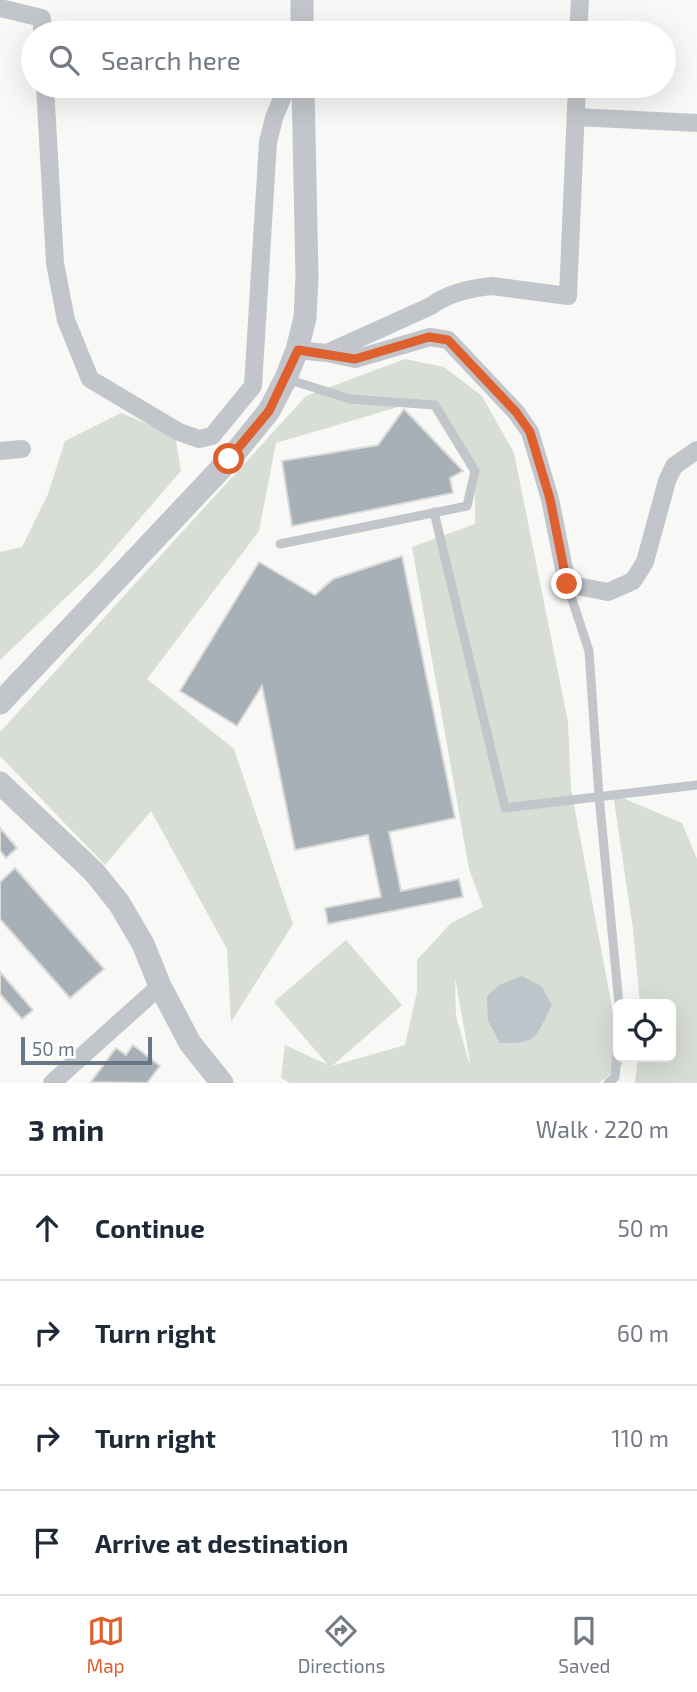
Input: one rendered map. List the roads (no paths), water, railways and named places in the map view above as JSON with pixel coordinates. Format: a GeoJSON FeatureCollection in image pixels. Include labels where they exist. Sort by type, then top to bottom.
{"type":"FeatureCollection","features":[{"type":"Feature","properties":{"kind":"street"},"geometry":{"type":"LineString","coordinates":[[302,0],[302,21]]}},
{"type":"Feature","properties":{"kind":"street"},"geometry":{"type":"LineString","coordinates":[[579,21],[580,0]]}},
{"type":"Feature","properties":{"kind":"street"},"geometry":{"type":"LineString","coordinates":[[0,8],[42,18],[42,21]]}},
{"type":"Feature","properties":{"kind":"street"},"geometry":{"type":"LineString","coordinates":[[47,98],[55,263],[66,320],[90,379],[179,432],[199,439],[212,436],[253,386],[268,142],[282,98]]}},
{"type":"Feature","properties":{"kind":"street"},"geometry":{"type":"LineString","coordinates":[[0,703],[229,459],[269,411],[286,378],[298,350],[305,318],[307,277],[303,98]]}},
{"type":"Feature","properties":{"kind":"street"},"geometry":{"type":"LineString","coordinates":[[327,353],[431,306],[442,298],[481,287],[492,286],[568,296],[577,98]]}},
{"type":"Feature","properties":{"kind":"street"},"geometry":{"type":"LineString","coordinates":[[576,117],[697,122]]}},
{"type":"Feature","properties":{"kind":"street"},"geometry":{"type":"LineString","coordinates":[[298,350],[355,359],[429,337],[448,340],[516,412],[530,432],[547,486],[567,584],[608,592],[632,581],[645,562],[667,481],[674,466],[697,450]]}},
{"type":"Feature","properties":{"kind":"street"},"geometry":{"type":"LineString","coordinates":[[0,451],[22,449]]}},
{"type":"Feature","properties":{"kind":"street"},"geometry":{"type":"LineString","coordinates":[[0,783],[94,873],[119,904],[143,944],[160,986],[190,1043],[222,1083]]}},
{"type":"Feature","properties":{"kind":"street"},"geometry":{"type":"LineString","coordinates":[[52,1083],[160,986]]}},
{"type":"Feature","properties":{"kind":"lane"},"geometry":{"type":"LineString","coordinates":[[280,544],[467,506],[475,471],[435,405],[350,399],[286,378]]}},
{"type":"Feature","properties":{"kind":"lane"},"geometry":{"type":"LineString","coordinates":[[434,512],[505,807],[697,785]]}},
{"type":"Feature","properties":{"kind":"lane"},"geometry":{"type":"LineString","coordinates":[[567,584],[589,651],[599,796],[619,999]]}},
{"type":"Feature","properties":{"kind":"lane"},"geometry":{"type":"LineString","coordinates":[[608,1083],[615,1077],[616,1062]]}}]}
